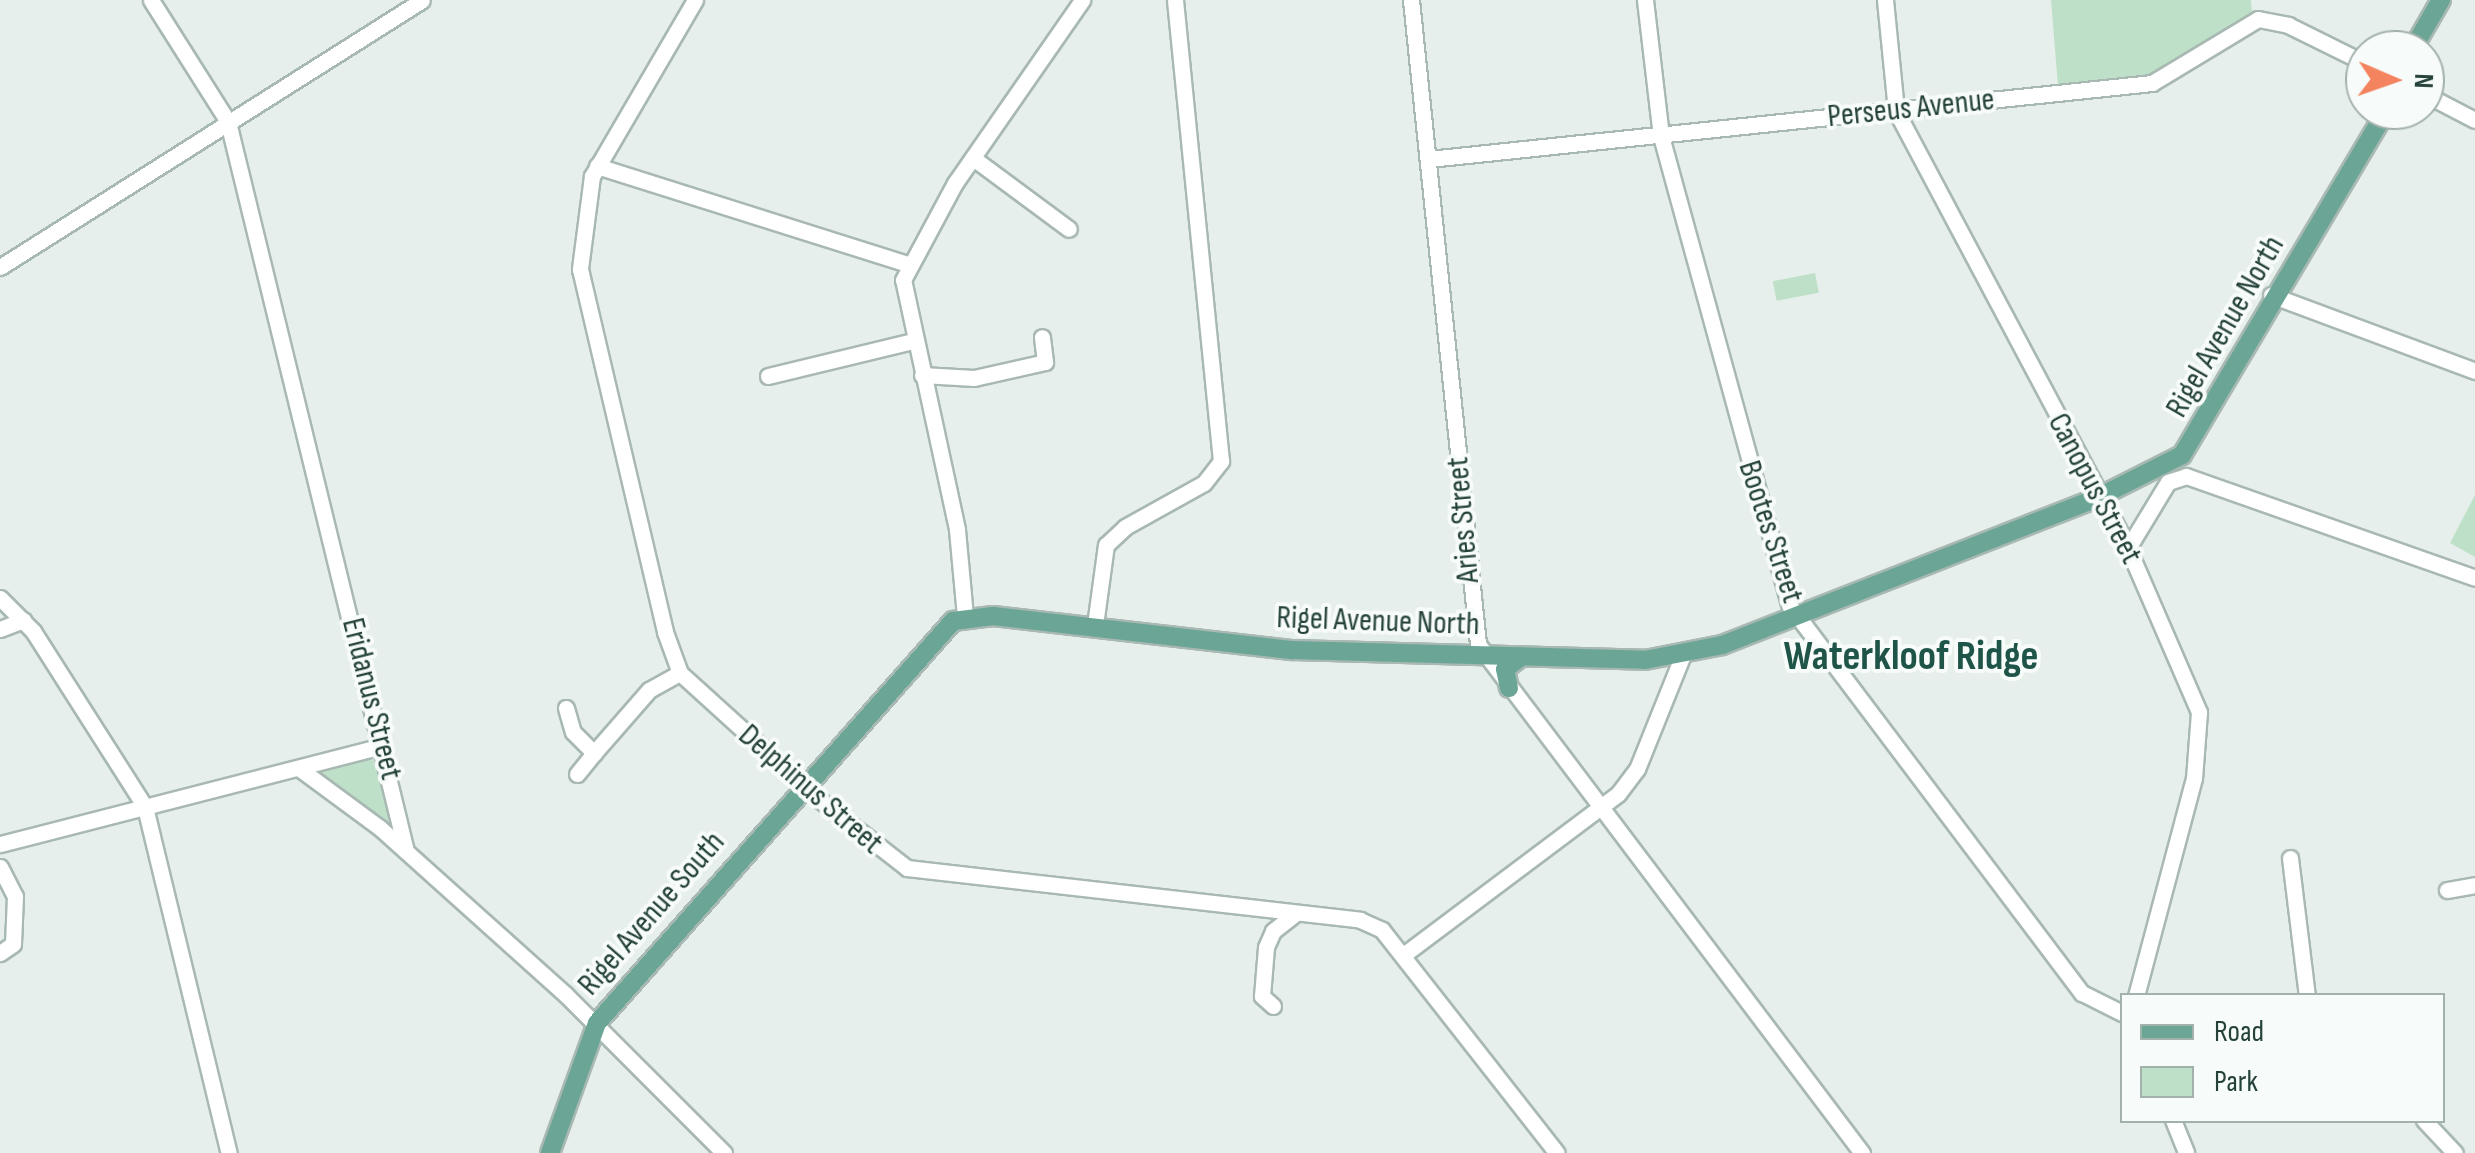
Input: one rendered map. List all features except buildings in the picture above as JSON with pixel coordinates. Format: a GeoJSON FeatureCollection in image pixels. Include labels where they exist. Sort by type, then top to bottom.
{"type":"FeatureCollection","features":[{"type":"Feature","properties":{"kind":"main road"},"geometry":{"type":"LineString","coordinates":[[2424,30],[2441,0]]}},
{"type":"Feature","properties":{"kind":"main road"},"geometry":{"type":"LineString","coordinates":[[2433,30],[2450,0]]}},
{"type":"Feature","properties":{"kind":"main road","name":"Rigel Avenue North"},"geometry":{"type":"LineString","coordinates":[[2274,297],[2367,130]]}},
{"type":"Feature","properties":{"kind":"main road","name":"Rigel Avenue North"},"geometry":{"type":"LineString","coordinates":[[965,616],[1096,625],[1245,647],[1682,657],[1796,616],[2003,532],[2095,494],[2151,464],[2186,434],[2375,130]]}},
{"type":"Feature","properties":{"kind":"main road"},"geometry":{"type":"LineString","coordinates":[[805,787],[926,645],[965,616]]}},
{"type":"Feature","properties":{"kind":"main road"},"geometry":{"type":"LineString","coordinates":[[1509,688],[1504,669],[1522,656]]}},
{"type":"Feature","properties":{"kind":"main road","name":"Rigel Avenue South"},"geometry":{"type":"LineString","coordinates":[[550,1153],[597,1024],[805,787]]}},
{"type":"Feature","properties":{"kind":"street"},"geometry":{"type":"LineString","coordinates":[[138,0],[181,46]]}},
{"type":"Feature","properties":{"kind":"street"},"geometry":{"type":"LineString","coordinates":[[151,0],[181,46]]}},
{"type":"Feature","properties":{"kind":"street"},"geometry":{"type":"LineString","coordinates":[[0,267],[422,0]]}},
{"type":"Feature","properties":{"kind":"street","name":"Delphinus Street"},"geometry":{"type":"LineString","coordinates":[[695,0],[597,166],[586,197],[582,296],[665,632],[680,673],[884,854],[920,873],[1360,920],[1406,953],[1557,1153]]}},
{"type":"Feature","properties":{"kind":"street"},"geometry":{"type":"LineString","coordinates":[[965,616],[957,529],[903,294],[908,264],[973,158],[1082,0]]}},
{"type":"Feature","properties":{"kind":"street"},"geometry":{"type":"LineString","coordinates":[[1096,625],[1106,544],[1204,483],[1221,461],[1175,0]]}},
{"type":"Feature","properties":{"kind":"street","name":"Aries Street"},"geometry":{"type":"LineString","coordinates":[[1411,0],[1474,630],[1483,655],[1862,1153]]}},
{"type":"Feature","properties":{"kind":"street","name":"Bootes Street"},"geometry":{"type":"LineString","coordinates":[[1646,0],[1661,136],[1776,568],[1796,616],[2082,993],[2120,1012]]}},
{"type":"Feature","properties":{"kind":"street","name":"Canopus Street"},"geometry":{"type":"LineString","coordinates":[[1886,0],[1896,111],[2095,494],[2128,548],[2194,694],[2200,731],[2137,993]]}},
{"type":"Feature","properties":{"kind":"street","name":"Perseus Avenue"},"geometry":{"type":"LineString","coordinates":[[1429,158],[2164,80],[2258,19],[2288,24],[2345,53]]}},
{"type":"Feature","properties":{"kind":"street","name":"Eridanus Street"},"geometry":{"type":"LineString","coordinates":[[181,46],[228,122],[384,746],[406,851]]}},
{"type":"Feature","properties":{"kind":"street"},"geometry":{"type":"LineString","coordinates":[[2445,104],[2475,120]]}},
{"type":"Feature","properties":{"kind":"street"},"geometry":{"type":"LineString","coordinates":[[973,158],[1069,229]]}},
{"type":"Feature","properties":{"kind":"street"},"geometry":{"type":"LineString","coordinates":[[597,166],[908,264]]}},
{"type":"Feature","properties":{"kind":"street"},"geometry":{"type":"LineString","coordinates":[[2274,297],[2475,370]]}},
{"type":"Feature","properties":{"kind":"street"},"geometry":{"type":"LineString","coordinates":[[922,375],[974,378],[1045,362],[1042,337]]}},
{"type":"Feature","properties":{"kind":"street"},"geometry":{"type":"LineString","coordinates":[[768,376],[913,341]]}},
{"type":"Feature","properties":{"kind":"street"},"geometry":{"type":"LineString","coordinates":[[2128,548],[2168,482],[2186,476],[2475,578]]}},
{"type":"Feature","properties":{"kind":"street"},"geometry":{"type":"LineString","coordinates":[[0,598],[23,620],[145,807],[229,1153]]}},
{"type":"Feature","properties":{"kind":"street"},"geometry":{"type":"LineString","coordinates":[[0,629],[23,620]]}},
{"type":"Feature","properties":{"kind":"street"},"geometry":{"type":"LineString","coordinates":[[1406,953],[1599,808],[1637,768],[1682,657]]}},
{"type":"Feature","properties":{"kind":"street"},"geometry":{"type":"LineString","coordinates":[[576,774],[649,690],[680,673]]}},
{"type":"Feature","properties":{"kind":"street"},"geometry":{"type":"LineString","coordinates":[[566,708],[574,732],[594,753]]}},
{"type":"Feature","properties":{"kind":"street"},"geometry":{"type":"LineString","coordinates":[[0,844],[384,746]]}},
{"type":"Feature","properties":{"kind":"street"},"geometry":{"type":"LineString","coordinates":[[300,769],[406,851],[597,1024],[724,1153]]}},
{"type":"Feature","properties":{"kind":"street"},"geometry":{"type":"LineString","coordinates":[[2290,858],[2307,993]]}},
{"type":"Feature","properties":{"kind":"street"},"geometry":{"type":"LineString","coordinates":[[0,868],[16,896],[13,944],[0,954]]}},
{"type":"Feature","properties":{"kind":"street"},"geometry":{"type":"LineString","coordinates":[[2448,890],[2475,886]]}},
{"type":"Feature","properties":{"kind":"street"},"geometry":{"type":"LineString","coordinates":[[1272,1006],[1262,996],[1266,946],[1273,931],[1295,914]]}},
{"type":"Feature","properties":{"kind":"street"},"geometry":{"type":"LineString","coordinates":[[2175,1123],[2186,1153]]}},
{"type":"Feature","properties":{"kind":"street"},"geometry":{"type":"LineString","coordinates":[[2427,1123],[2456,1153]]}},
{"type":"Feature","properties":{"kind":"green space"},"geometry":{"type":"Polygon","coordinates":[[[2051,0],[2251,0],[2252,14],[2164,74],[2058,86],[2051,0]]]}},
{"type":"Feature","properties":{"kind":"green space"},"geometry":{"type":"Polygon","coordinates":[[[1815,273],[1819,293],[1777,301],[1773,281],[1815,273]]]}},
{"type":"Feature","properties":{"kind":"green space"},"geometry":{"type":"Polygon","coordinates":[[[2475,495],[2475,557],[2450,543],[2475,495]]]}},
{"type":"Feature","properties":{"kind":"green space"},"geometry":{"type":"Polygon","coordinates":[[[368,759],[378,762],[393,835],[319,772],[368,759]]]}},
{"type":"Feature","properties":{"kind":"district","name":"Waterkloof Ridge"},"geometry":{"type":"Point","coordinates":[1911,657]}}]}
